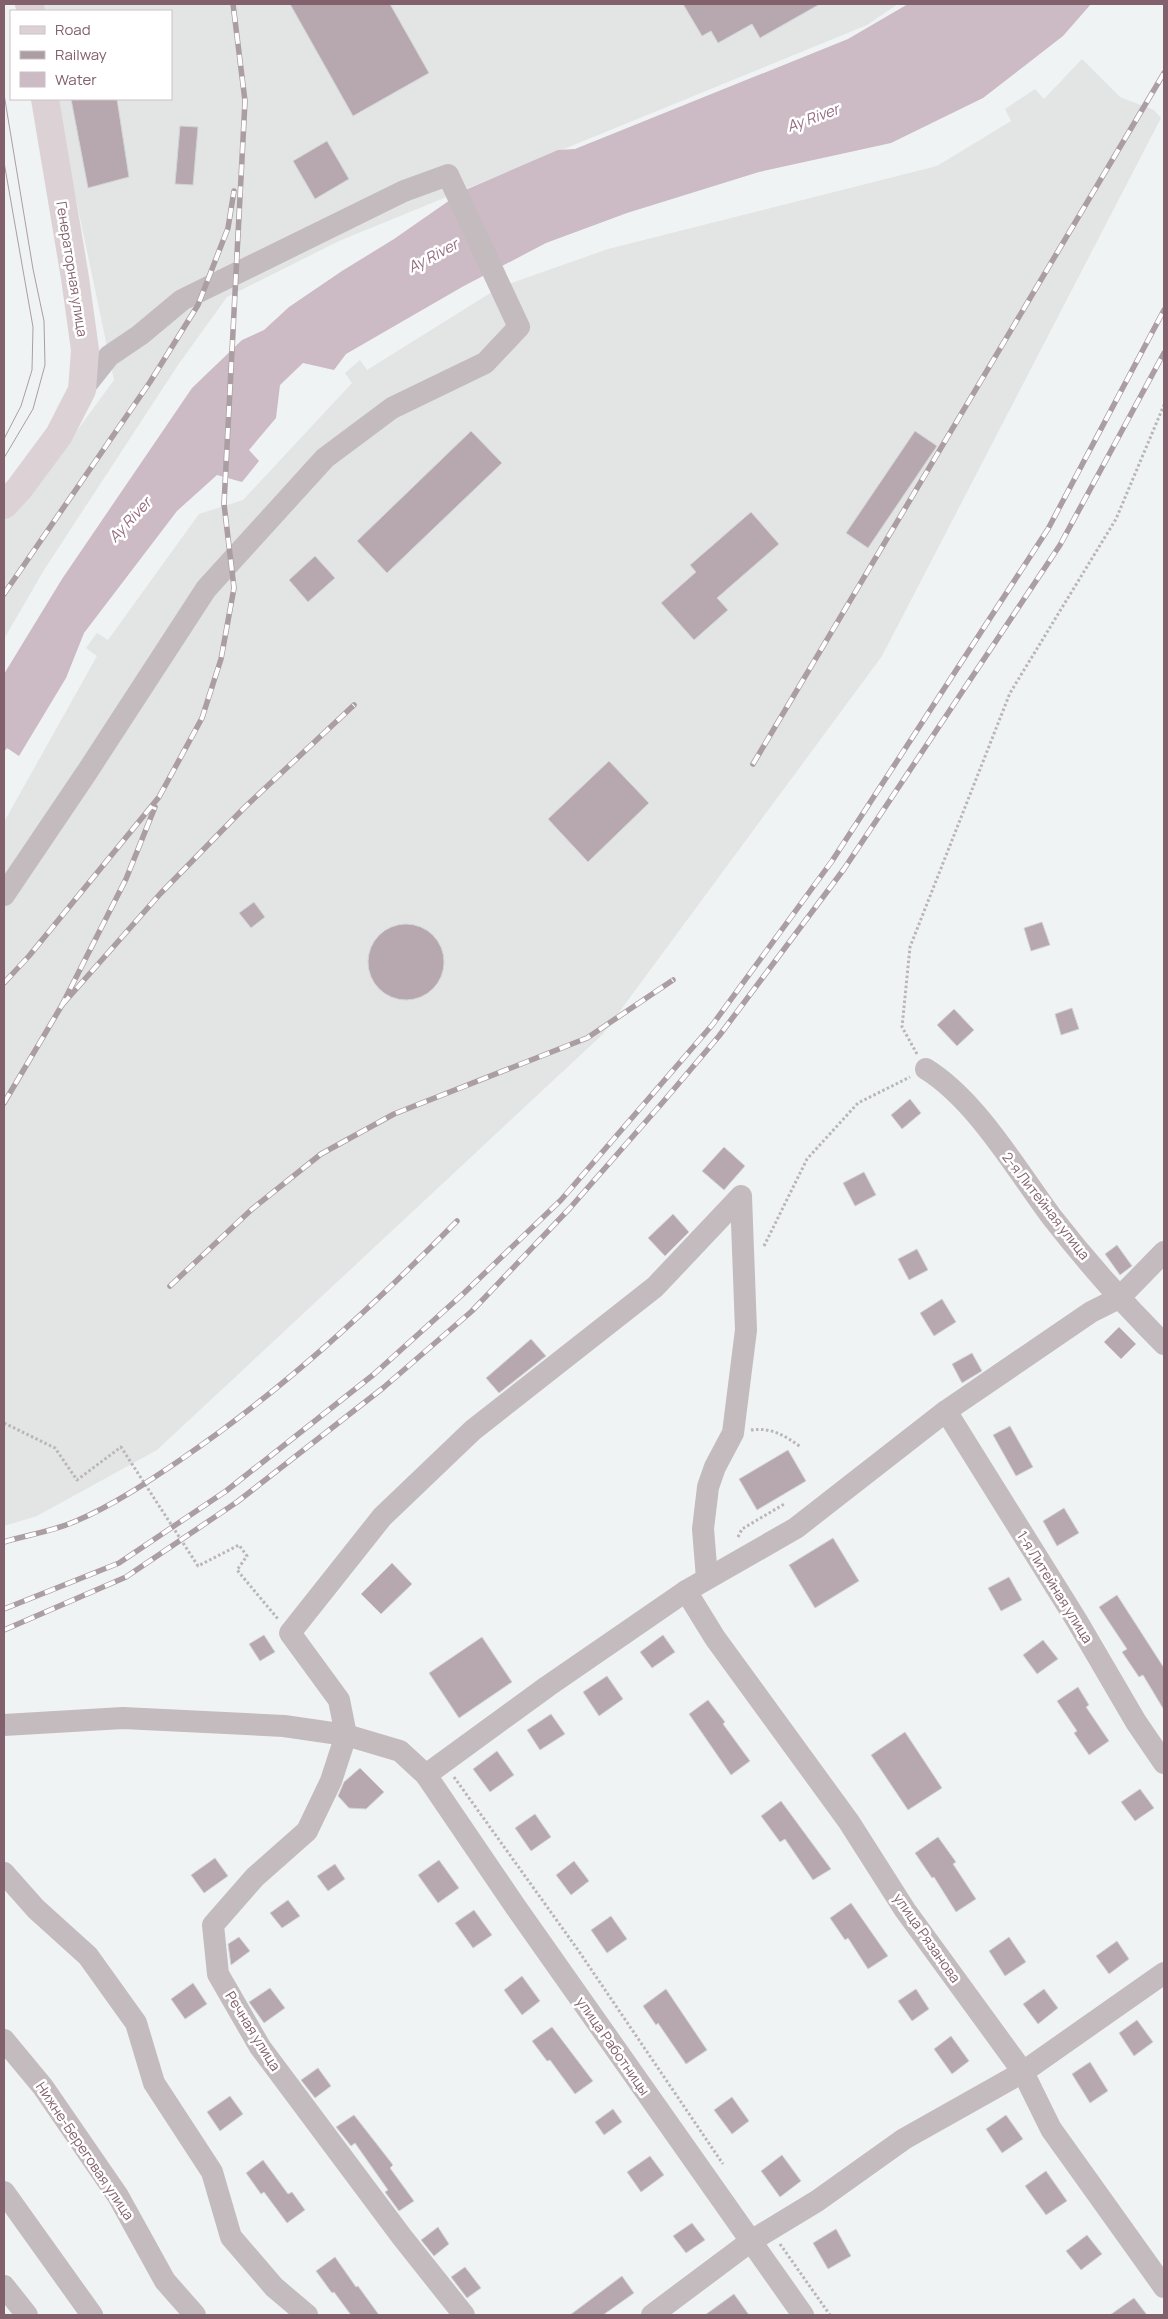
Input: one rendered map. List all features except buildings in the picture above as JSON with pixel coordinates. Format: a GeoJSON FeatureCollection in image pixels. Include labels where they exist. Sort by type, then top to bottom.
{"type":"FeatureCollection","features":[{"type":"Feature","properties":{"kind":"main road","name":"Генераторная улица"},"geometry":{"type":"LineString","coordinates":[[4,505],[59,435],[82,390],[83,341],[75,278],[45,100]]}},
{"type":"Feature","properties":{"kind":"street"},"geometry":{"type":"LineString","coordinates":[[4,895],[87,772],[206,589],[325,458],[392,408],[485,363],[519,327],[448,175],[404,191],[182,300],[109,356],[82,390]]}},
{"type":"Feature","properties":{"kind":"street","name":"2-я Литейная улица"},"geometry":{"type":"LineString","coordinates":[[926,1070],[945,1081],[986,1128],[1053,1218],[1119,1298],[1164,1344]]}},
{"type":"Feature","properties":{"kind":"street"},"geometry":{"type":"LineString","coordinates":[[346,1734],[339,1700],[290,1633],[382,1517],[473,1430],[655,1287],[740,1196],[746,1330],[734,1433],[715,1467],[708,1487],[703,1529],[707,1578]]}},
{"type":"Feature","properties":{"kind":"street"},"geometry":{"type":"LineString","coordinates":[[435,1768],[686,1591],[796,1528],[946,1411],[1091,1312],[1119,1298],[1164,1252]]}},
{"type":"Feature","properties":{"kind":"street","name":"1-я Литейная улица"},"geometry":{"type":"LineString","coordinates":[[946,1411],[1078,1621],[1136,1722],[1164,1763]]}},
{"type":"Feature","properties":{"kind":"street","name":"улица Рязанова"},"geometry":{"type":"LineString","coordinates":[[686,1591],[715,1638],[849,1822],[905,1910],[1023,2072],[1052,2129],[1164,2287]]}},
{"type":"Feature","properties":{"kind":"street","name":"улица Работницы"},"geometry":{"type":"LineString","coordinates":[[4,1725],[123,1718],[284,1726],[346,1734],[400,1751],[435,1768],[526,1922],[760,2235],[803,2315]]}},
{"type":"Feature","properties":{"kind":"street","name":"Речная улица"},"geometry":{"type":"LineString","coordinates":[[346,1734],[331,1781],[307,1832],[255,1877],[213,1925],[218,1974],[260,2047],[402,2237],[464,2315]]}},
{"type":"Feature","properties":{"kind":"street"},"geometry":{"type":"LineString","coordinates":[[4,1873],[36,1909],[88,1956],[136,2023],[154,2083],[212,2172],[231,2237],[274,2287],[307,2315]]}},
{"type":"Feature","properties":{"kind":"street"},"geometry":{"type":"LineString","coordinates":[[652,2315],[760,2235],[817,2201],[904,2139],[1023,2072],[1164,1973]]}},
{"type":"Feature","properties":{"kind":"street","name":"Нижне-Береговая улица"},"geometry":{"type":"LineString","coordinates":[[4,2040],[54,2102],[118,2196],[165,2281],[195,2315]]}},
{"type":"Feature","properties":{"kind":"street"},"geometry":{"type":"LineString","coordinates":[[4,2192],[92,2315]]}},
{"type":"Feature","properties":{"kind":"street"},"geometry":{"type":"LineString","coordinates":[[4,2286],[27,2315]]}},
{"type":"Feature","properties":{"kind":"path"},"geometry":{"type":"LineString","coordinates":[[763,1249],[807,1159],[858,1103],[926,1070],[902,1028],[910,946],[1010,693],[1116,518],[1164,405]]}},
{"type":"Feature","properties":{"kind":"path"},"geometry":{"type":"LineString","coordinates":[[4,1423],[55,1448],[77,1480],[121,1447],[198,1566],[240,1545],[246,1556],[237,1570],[290,1633]]}},
{"type":"Feature","properties":{"kind":"path"},"geometry":{"type":"LineString","coordinates":[[734,1433],[760,1428],[780,1432],[801,1447]]}},
{"type":"Feature","properties":{"kind":"path"},"geometry":{"type":"LineString","coordinates":[[435,1768],[578,1950],[726,2167]]}},
{"type":"Feature","properties":{"kind":"path"},"geometry":{"type":"LineString","coordinates":[[760,2235],[830,2315]]}},
{"type":"Feature","properties":{"kind":"shaded area"},"geometry":{"type":"Polygon","coordinates":[[[42,4],[898,4],[867,25],[339,241],[227,297],[178,365],[44,570],[4,639],[4,518],[35,488],[114,380],[66,151],[58,100],[172,100],[172,10],[44,10],[42,4]]]}},
{"type":"Feature","properties":{"kind":"shaded area"},"geometry":{"type":"Polygon","coordinates":[[[1082,59],[1120,97],[1154,110],[1161,118],[882,656],[603,1034],[157,1450],[37,1516],[4,1526],[4,822],[97,656],[86,648],[97,633],[108,640],[199,514],[243,500],[352,383],[345,373],[360,360],[367,370],[500,287],[608,249],[937,166],[1011,121],[1005,109],[1035,89],[1044,99],[1082,59]]]}},
{"type":"Feature","properties":{"kind":"water","name":"Ay River"},"geometry":{"type":"Polygon","coordinates":[[[908,4],[1091,4],[1063,36],[983,98],[891,143],[759,172],[627,213],[546,243],[462,287],[346,354],[334,370],[303,363],[280,385],[276,418],[249,450],[259,461],[242,482],[217,475],[177,511],[84,633],[66,678],[19,756],[7,748],[4,752],[4,674],[62,579],[192,388],[242,340],[264,330],[289,307],[394,239],[463,191],[558,150],[575,149],[848,39],[908,4]]]}},
{"type":"Feature","properties":{"kind":"tram line"},"geometry":{"type":"LineString","coordinates":[[4,94],[33,269],[44,321],[45,365],[33,409],[4,458]]}},
{"type":"Feature","properties":{"kind":"tram line"},"geometry":{"type":"LineString","coordinates":[[4,162],[33,327],[32,370],[21,406],[4,439]]}},
{"type":"Feature","properties":{"kind":"railway"},"geometry":{"type":"LineString","coordinates":[[4,983],[29,956],[159,797],[202,718],[221,659],[234,588],[224,504],[245,101],[233,4]]}},
{"type":"Feature","properties":{"kind":"railway"},"geometry":{"type":"LineString","coordinates":[[753,764],[1164,73]]}},
{"type":"Feature","properties":{"kind":"railway"},"geometry":{"type":"LineString","coordinates":[[4,594],[150,382],[198,305],[228,228],[234,191]]}},
{"type":"Feature","properties":{"kind":"railway"},"geometry":{"type":"LineString","coordinates":[[4,1609],[119,1563],[226,1491],[373,1375],[464,1293],[561,1200],[713,1024],[832,861],[1048,529],[1164,310]]}},
{"type":"Feature","properties":{"kind":"railway"},"geometry":{"type":"LineString","coordinates":[[4,1630],[126,1577],[237,1502],[383,1388],[472,1311],[570,1208],[719,1036],[844,869],[1060,545],[1164,353]]}},
{"type":"Feature","properties":{"kind":"railway"},"geometry":{"type":"LineString","coordinates":[[62,1005],[160,894],[245,807],[354,705]]}},
{"type":"Feature","properties":{"kind":"railway"},"geometry":{"type":"LineString","coordinates":[[4,1103],[62,1005],[126,879],[155,807]]}},
{"type":"Feature","properties":{"kind":"railway"},"geometry":{"type":"LineString","coordinates":[[170,1286],[251,1210],[321,1154],[394,1114],[587,1038],[673,980]]}},
{"type":"Feature","properties":{"kind":"railway"},"geometry":{"type":"LineString","coordinates":[[4,1542],[59,1528],[104,1508],[220,1432],[292,1375],[360,1316],[457,1221]]}}]}
